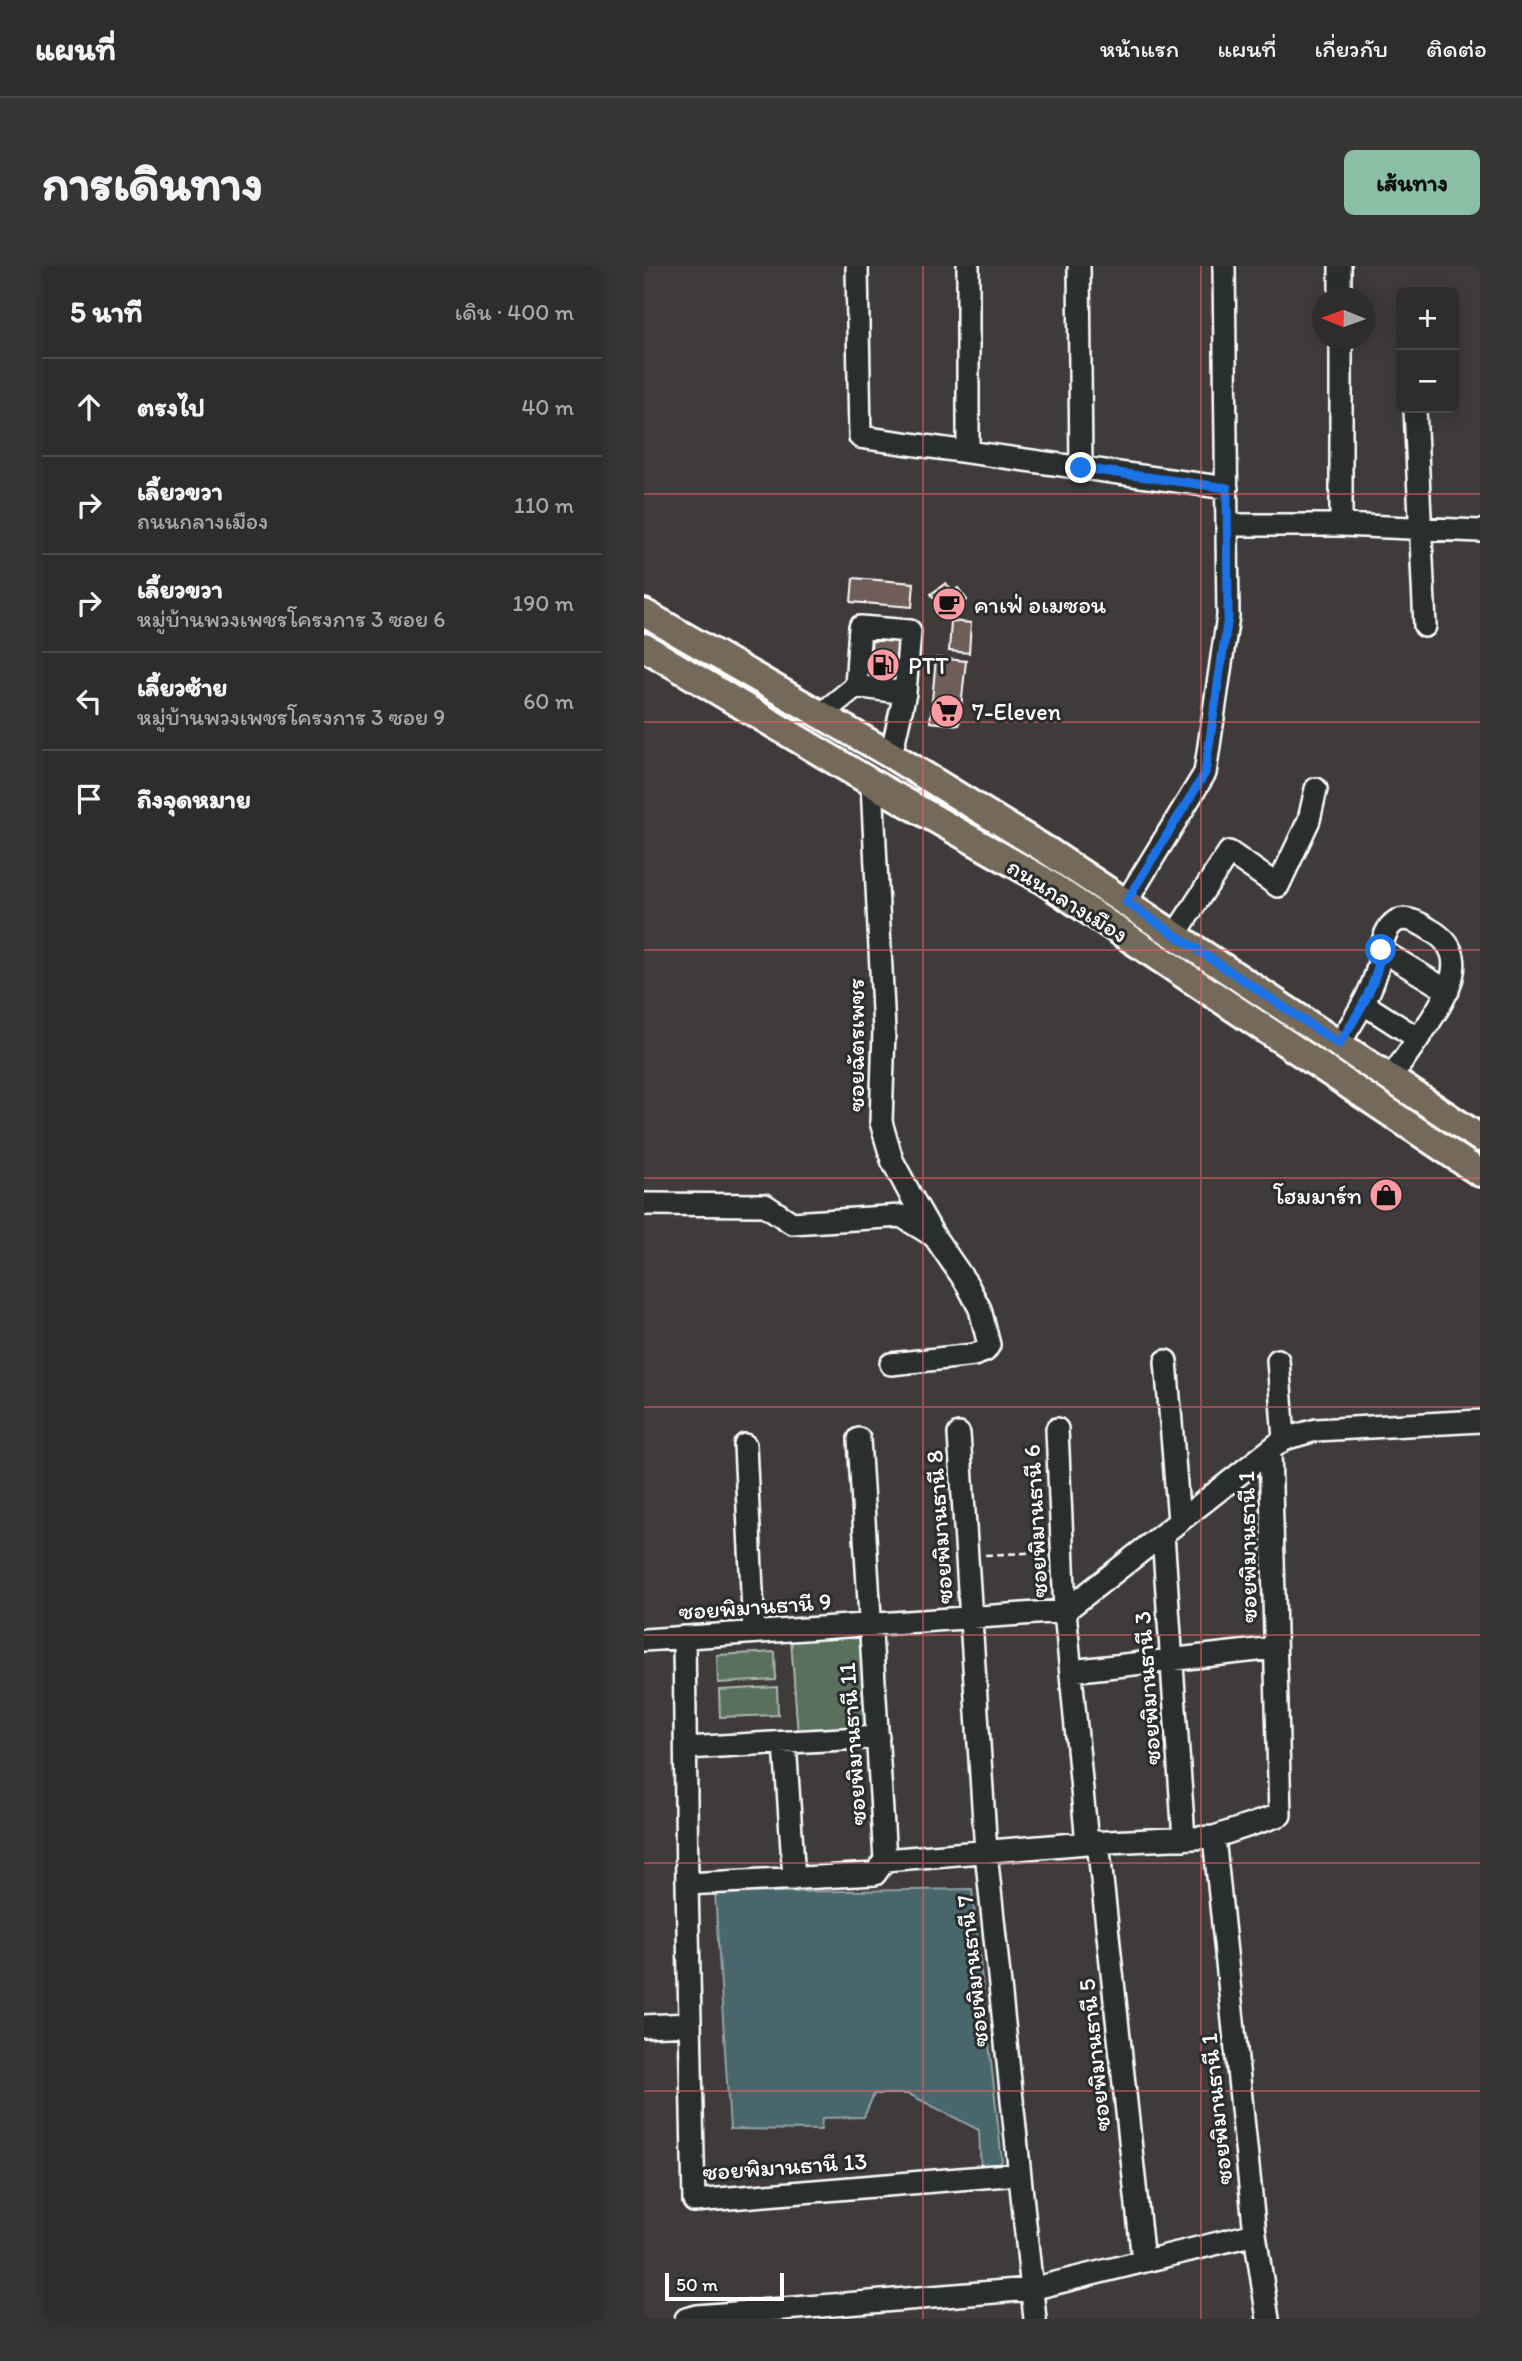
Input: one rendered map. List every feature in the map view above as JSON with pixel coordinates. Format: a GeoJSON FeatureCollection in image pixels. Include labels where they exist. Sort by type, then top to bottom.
{"type":"FeatureCollection","features":[{"type":"Feature","properties":{"kind":"main road","name":"ถนนกลางเมือง"},"geometry":{"type":"LineString","coordinates":[[644,613],[891,755],[1051,853],[1480,1138]]}},
{"type":"Feature","properties":{"kind":"main road","name":"ถนนกลางเมือง"},"geometry":{"type":"LineString","coordinates":[[644,647],[872,783],[1041,879],[1480,1173]]}},
{"type":"Feature","properties":{"kind":"main road"},"geometry":{"type":"LineString","coordinates":[[1375,1101],[1391,1078]]}},
{"type":"Feature","properties":{"kind":"street"},"geometry":{"type":"LineString","coordinates":[[857,266],[860,437],[1227,488]]}},
{"type":"Feature","properties":{"kind":"street"},"geometry":{"type":"LineString","coordinates":[[968,266],[968,452]]}},
{"type":"Feature","properties":{"kind":"street"},"geometry":{"type":"LineString","coordinates":[[1079,266],[1081,468]]}},
{"type":"Feature","properties":{"kind":"street"},"geometry":{"type":"LineString","coordinates":[[1126,902],[1205,773],[1228,617],[1224,266]]}},
{"type":"Feature","properties":{"kind":"street"},"geometry":{"type":"LineString","coordinates":[[1340,266],[1340,287]]}},
{"type":"Feature","properties":{"kind":"street"},"geometry":{"type":"LineString","coordinates":[[1340,350],[1341,525]]}},
{"type":"Feature","properties":{"kind":"street"},"geometry":{"type":"LineString","coordinates":[[1415,413],[1424,626]]}},
{"type":"Feature","properties":{"kind":"street"},"geometry":{"type":"LineString","coordinates":[[1227,525],[1341,525],[1480,531]]}},
{"type":"Feature","properties":{"kind":"street"},"geometry":{"type":"LineString","coordinates":[[819,716],[856,686],[860,627],[910,631],[905,693],[891,755]]}},
{"type":"Feature","properties":{"kind":"street"},"geometry":{"type":"LineString","coordinates":[[856,686],[905,693]]}},
{"type":"Feature","properties":{"kind":"street","name":"ซอยฉัตรเพชร"},"geometry":{"type":"LineString","coordinates":[[872,783],[884,1031],[881,1122],[892,1160],[934,1236],[967,1284],[984,1320],[989,1345],[985,1351],[974,1354],[891,1364]]}},
{"type":"Feature","properties":{"kind":"street"},"geometry":{"type":"LineString","coordinates":[[1175,935],[1229,852],[1278,886],[1309,820],[1316,789]]}},
{"type":"Feature","properties":{"kind":"street"},"geometry":{"type":"LineString","coordinates":[[1339,1044],[1375,981],[1387,930],[1396,920],[1403,918],[1429,928],[1440,936],[1452,951],[1454,970],[1448,991],[1391,1078]]}},
{"type":"Feature","properties":{"kind":"street"},"geometry":{"type":"LineString","coordinates":[[1381,950],[1448,991]]}},
{"type":"Feature","properties":{"kind":"street"},"geometry":{"type":"LineString","coordinates":[[1364,1004],[1417,1038]]}},
{"type":"Feature","properties":{"kind":"street"},"geometry":{"type":"LineString","coordinates":[[644,1204],[765,1205],[792,1223],[901,1216],[934,1236]]}},
{"type":"Feature","properties":{"kind":"street","name":"ซอยพิมานธานี 1"},"geometry":{"type":"LineString","coordinates":[[1268,2319],[1255,2234],[1214,1837],[1280,1815],[1275,1648],[1278,1360]]}},
{"type":"Feature","properties":{"kind":"street","name":"ซอยพิมานธานี 3"},"geometry":{"type":"LineString","coordinates":[[1166,1361],[1171,1528],[1171,1660],[1184,1839]]}},
{"type":"Feature","properties":{"kind":"street"},"geometry":{"type":"LineString","coordinates":[[1065,1611],[1277,1445],[1316,1430],[1480,1421]]}},
{"type":"Feature","properties":{"kind":"street","name":"ซอยพิมานธานี 6"},"geometry":{"type":"LineString","coordinates":[[1057,1429],[1065,1611]]}},
{"type":"Feature","properties":{"kind":"street","name":"ซอยพิมานธานี 8"},"geometry":{"type":"LineString","coordinates":[[959,1434],[971,1617]]}},
{"type":"Feature","properties":{"kind":"street","name":"ซอยพิมานธานี 11"},"geometry":{"type":"LineString","coordinates":[[859,1439],[885,1860]]}},
{"type":"Feature","properties":{"kind":"street"},"geometry":{"type":"LineString","coordinates":[[745,1445],[754,1632]]}},
{"type":"Feature","properties":{"kind":"street","name":"ซอยพิมานธานี 9"},"geometry":{"type":"LineString","coordinates":[[644,1640],[1065,1611]]}},
{"type":"Feature","properties":{"kind":"street","name":"ซอยพิมานธานี 5"},"geometry":{"type":"LineString","coordinates":[[1065,1611],[1070,1671],[1143,2261]]}},
{"type":"Feature","properties":{"kind":"street","name":"ซอยพิมานธานี 7"},"geometry":{"type":"LineString","coordinates":[[971,1617],[986,1852],[1035,2319]]}},
{"type":"Feature","properties":{"kind":"street","name":"ซอยพิมานธานี 13"},"geometry":{"type":"LineString","coordinates":[[684,1637],[694,2202],[1019,2174]]}},
{"type":"Feature","properties":{"kind":"street"},"geometry":{"type":"LineString","coordinates":[[1070,1671],[1275,1648]]}},
{"type":"Feature","properties":{"kind":"street"},"geometry":{"type":"LineString","coordinates":[[685,1748],[878,1737]]}},
{"type":"Feature","properties":{"kind":"street"},"geometry":{"type":"LineString","coordinates":[[785,1743],[794,1878]]}},
{"type":"Feature","properties":{"kind":"street"},"geometry":{"type":"LineString","coordinates":[[687,1884],[875,1874],[885,1860],[1093,1843],[1214,1837]]}},
{"type":"Feature","properties":{"kind":"street"},"geometry":{"type":"LineString","coordinates":[[644,2026],[690,2024]]}},
{"type":"Feature","properties":{"kind":"street"},"geometry":{"type":"LineString","coordinates":[[686,2319],[1031,2289],[1255,2234]]}},
{"type":"Feature","properties":{"kind":"path"},"geometry":{"type":"LineString","coordinates":[[967,1556],[1062,1552]]}},
{"type":"Feature","properties":{"kind":"green space"},"geometry":{"type":"Polygon","coordinates":[[[861,1635],[868,1731],[798,1735],[791,1640],[861,1635]]]}},
{"type":"Feature","properties":{"kind":"green space"},"geometry":{"type":"Polygon","coordinates":[[[775,1652],[776,1680],[718,1683],[717,1655],[775,1652]]]}},
{"type":"Feature","properties":{"kind":"green space"},"geometry":{"type":"Polygon","coordinates":[[[777,1687],[778,1715],[720,1717],[719,1690],[777,1687]]]}},
{"type":"Feature","properties":{"kind":"water"},"geometry":{"type":"Polygon","coordinates":[[[972,1889],[1002,2161],[995,2169],[981,2172],[979,2130],[909,2094],[874,2094],[864,2117],[822,2118],[821,2130],[730,2129],[715,1893],[972,1889]]]}},
{"type":"Feature","properties":{"kind":"building"},"geometry":{"type":"Polygon","coordinates":[[[853,578],[914,583],[912,607],[851,602],[853,578]]]}},
{"type":"Feature","properties":{"kind":"building"},"geometry":{"type":"Polygon","coordinates":[[[946,583],[953,592],[958,588],[967,600],[942,619],[934,609],[939,605],[931,594],[946,583]]]}},
{"type":"Feature","properties":{"kind":"building"},"geometry":{"type":"Polygon","coordinates":[[[951,621],[971,623],[969,653],[949,651],[951,621]]]}},
{"type":"Feature","properties":{"kind":"building"},"geometry":{"type":"Polygon","coordinates":[[[872,637],[898,640],[894,686],[868,684],[872,637]]]}},
{"type":"Feature","properties":{"kind":"building"},"geometry":{"type":"Polygon","coordinates":[[[936,658],[966,661],[959,725],[930,722],[936,658]]]}},
{"type":"Feature","properties":{"kind":"place","name":"คาเฟ่ อเมซอน"},"geometry":{"type":"Point","coordinates":[949,604]}},
{"type":"Feature","properties":{"kind":"place","name":"PTT"},"geometry":{"type":"Point","coordinates":[883,665]}},
{"type":"Feature","properties":{"kind":"place","name":"7-Eleven"},"geometry":{"type":"Point","coordinates":[947,711]}},
{"type":"Feature","properties":{"kind":"place","name":"โฮมมาร์ท"},"geometry":{"type":"Point","coordinates":[1386,1195]}},
{"type":"Feature","properties":{"kind":"route"},"geometry":{"type":"LineString","coordinates":[[1081,468],[1227,488],[1228,617],[1205,773],[1126,902],[1339,1044],[1375,981],[1381,950]]}}]}
